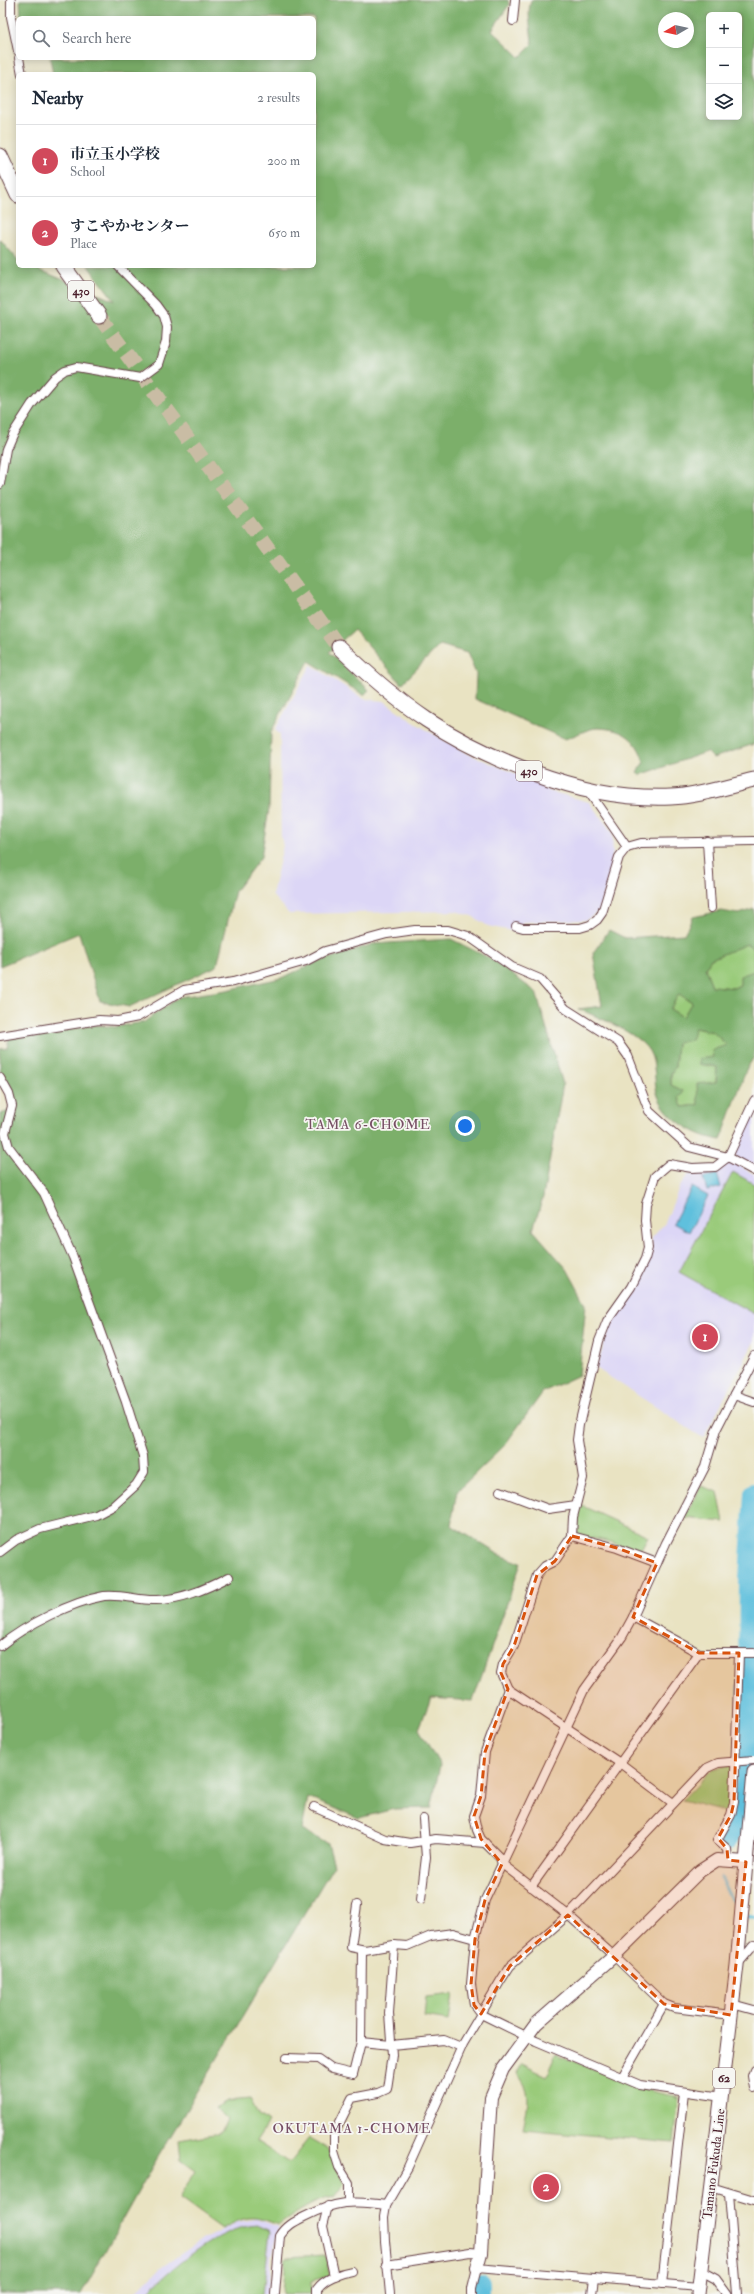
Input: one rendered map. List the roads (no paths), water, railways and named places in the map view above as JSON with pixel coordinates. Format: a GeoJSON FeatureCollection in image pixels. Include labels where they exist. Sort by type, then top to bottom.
{"type":"FeatureCollection","features":[{"type":"Feature","properties":{"kind":"highway"},"geometry":{"type":"LineString","coordinates":[[0,156],[16,191]]}},
{"type":"Feature","properties":{"kind":"highway","name":"430"},"geometry":{"type":"LineString","coordinates":[[64,268],[99,316]]}},
{"type":"Feature","properties":{"kind":"highway","name":"430"},"geometry":{"type":"LineString","coordinates":[[339,647],[391,695],[450,736],[508,763],[588,791],[622,796],[673,797],[754,780]]}},
{"type":"Feature","properties":{"kind":"main road","name":"Tamano Fukuda Line"},"geometry":{"type":"LineString","coordinates":[[698,2291],[737,1965],[753,1764]]}},
{"type":"Feature","properties":{"kind":"street"},"geometry":{"type":"LineString","coordinates":[[11,0],[16,40]]}},
{"type":"Feature","properties":{"kind":"street"},"geometry":{"type":"LineString","coordinates":[[513,20],[515,0]]}},
{"type":"Feature","properties":{"kind":"street"},"geometry":{"type":"LineString","coordinates":[[19,60],[22,72]]}},
{"type":"Feature","properties":{"kind":"street"},"geometry":{"type":"LineString","coordinates":[[0,484],[6,449],[12,435],[32,404],[55,377],[65,370],[76,367],[140,378],[159,364],[166,342],[164,316],[156,305],[120,268]]}},
{"type":"Feature","properties":{"kind":"street"},"geometry":{"type":"LineString","coordinates":[[588,791],[627,847]]}},
{"type":"Feature","properties":{"kind":"street"},"geometry":{"type":"LineString","coordinates":[[707,841],[711,908]]}},
{"type":"Feature","properties":{"kind":"street"},"geometry":{"type":"LineString","coordinates":[[516,926],[523,928],[574,928],[590,925],[602,913],[618,857],[627,847],[641,843],[754,841]]}},
{"type":"Feature","properties":{"kind":"street"},"geometry":{"type":"LineString","coordinates":[[0,1036],[98,1020],[118,1021],[138,1017],[184,990],[233,982],[306,961],[325,951],[387,934],[415,930],[448,930],[468,936],[512,967],[540,979],[566,1009],[618,1042],[628,1056],[649,1111],[654,1118],[688,1147],[728,1157],[754,1171]]}},
{"type":"Feature","properties":{"kind":"street"},"geometry":{"type":"LineString","coordinates":[[0,1078],[9,1094],[12,1106],[5,1133],[9,1147],[44,1192],[74,1257],[126,1402],[143,1456],[144,1472],[136,1485],[113,1506],[96,1515],[40,1529],[16,1540],[0,1552]]}},
{"type":"Feature","properties":{"kind":"street"},"geometry":{"type":"LineString","coordinates":[[673,1804],[620,1763],[508,1689],[501,1673],[503,1664],[514,1646],[537,1575],[545,1566],[555,1561],[572,1536],[576,1505],[583,1478],[577,1440],[583,1404],[599,1341],[607,1321],[631,1287],[646,1259],[648,1248],[645,1220],[646,1204],[655,1176],[669,1164],[692,1168],[714,1167],[728,1157],[754,1101]]}},
{"type":"Feature","properties":{"kind":"street"},"geometry":{"type":"LineString","coordinates":[[722,2097],[640,2085],[526,2035],[481,2014],[474,2005],[471,1984],[475,1939],[485,1900],[566,1726],[590,1679],[622,1637],[633,1617],[657,1563],[705,1467],[716,1430],[754,1356]]}},
{"type":"Feature","properties":{"kind":"street"},"geometry":{"type":"LineString","coordinates":[[734,1395],[754,1402]]}},
{"type":"Feature","properties":{"kind":"street"},"geometry":{"type":"LineString","coordinates":[[500,1491],[548,1509],[576,1505]]}},
{"type":"Feature","properties":{"kind":"street"},"geometry":{"type":"LineString","coordinates":[[572,1536],[617,1548],[657,1563]]}},
{"type":"Feature","properties":{"kind":"street"},"geometry":{"type":"LineString","coordinates":[[0,1646],[12,1637],[73,1605],[105,1596],[155,1600],[183,1596],[207,1589],[229,1577]]}},
{"type":"Feature","properties":{"kind":"street"},"geometry":{"type":"LineString","coordinates":[[633,1617],[699,1653],[753,1653]]}},
{"type":"Feature","properties":{"kind":"street"},"geometry":{"type":"LineString","coordinates":[[531,1887],[699,1653]]}},
{"type":"Feature","properties":{"kind":"street"},"geometry":{"type":"LineString","coordinates":[[728,1860],[727,1850],[717,1840],[731,1815],[734,1802],[738,1761],[740,1653]]}},
{"type":"Feature","properties":{"kind":"street"},"geometry":{"type":"LineString","coordinates":[[508,1689],[485,1752],[481,1796],[474,1816],[476,1830],[485,1843],[500,1858],[502,1864],[568,1915],[614,1956],[664,2004],[674,2008],[754,2010]]}},
{"type":"Feature","properties":{"kind":"street"},"geometry":{"type":"LineString","coordinates":[[390,2294],[386,2265],[384,2217],[386,2205],[408,2167],[461,2047],[510,1966],[568,1915],[712,1764],[738,1761],[753,1764]]}},
{"type":"Feature","properties":{"kind":"street"},"geometry":{"type":"LineString","coordinates":[[314,1807],[385,1839],[410,1843],[425,1842],[436,1839],[485,1843]]}},
{"type":"Feature","properties":{"kind":"street"},"geometry":{"type":"LineString","coordinates":[[421,1900],[425,1842],[423,1819]]}},
{"type":"Feature","properties":{"kind":"street"},"geometry":{"type":"LineString","coordinates":[[472,2294],[472,2288],[481,2253],[491,2097],[503,2070],[526,2035],[614,1956],[700,1871],[711,1863],[728,1860],[746,1862]]}},
{"type":"Feature","properties":{"kind":"street"},"geometry":{"type":"LineString","coordinates":[[357,1905],[351,1947],[362,1950],[394,1945],[407,1946],[431,1936],[453,1933],[475,1939]]}},
{"type":"Feature","properties":{"kind":"street"},"geometry":{"type":"LineString","coordinates":[[350,2201],[349,2183],[339,2167],[334,2151],[334,2134],[352,2098],[378,2093],[387,2089],[391,2073],[389,2013],[394,1945]]}},
{"type":"Feature","properties":{"kind":"street"},"geometry":{"type":"LineString","coordinates":[[737,1965],[754,1945]]}},
{"type":"Feature","properties":{"kind":"street"},"geometry":{"type":"LineString","coordinates":[[287,2058],[318,2059],[332,2069],[353,2074],[362,2042],[362,1950]]}},
{"type":"Feature","properties":{"kind":"street"},"geometry":{"type":"LineString","coordinates":[[622,2077],[664,2004]]}},
{"type":"Feature","properties":{"kind":"street"},"geometry":{"type":"LineString","coordinates":[[362,2042],[391,2045],[444,2040],[461,2047]]}},
{"type":"Feature","properties":{"kind":"street"},"geometry":{"type":"LineString","coordinates":[[754,2070],[752,2080],[754,2088]]}},
{"type":"Feature","properties":{"kind":"street"},"geometry":{"type":"LineString","coordinates":[[662,2284],[684,2092]]}},
{"type":"Feature","properties":{"kind":"street"},"geometry":{"type":"LineString","coordinates":[[711,2187],[754,2200]]}},
{"type":"Feature","properties":{"kind":"street"},"geometry":{"type":"LineString","coordinates":[[730,2193],[737,2294]]}},
{"type":"Feature","properties":{"kind":"street"},"geometry":{"type":"LineString","coordinates":[[275,2294],[280,2236],[284,2229],[328,2206],[350,2201],[386,2205]]}},
{"type":"Feature","properties":{"kind":"street"},"geometry":{"type":"LineString","coordinates":[[328,2206],[324,2226],[334,2276]]}},
{"type":"Feature","properties":{"kind":"street"},"geometry":{"type":"LineString","coordinates":[[386,2265],[470,2252],[481,2253]]}},
{"type":"Feature","properties":{"kind":"street"},"geometry":{"type":"LineString","coordinates":[[478,2268],[662,2284],[698,2291]]}},
{"type":"Feature","properties":{"kind":"street"},"geometry":{"type":"LineString","coordinates":[[317,2294],[316,2289],[320,2284],[330,2280],[334,2276],[352,2271]]}},
{"type":"Feature","properties":{"kind":"street"},"geometry":{"type":"LineString","coordinates":[[701,2271],[716,2279],[727,2294]]}},
{"type":"Feature","properties":{"kind":"street"},"geometry":{"type":"LineString","coordinates":[[592,2294],[594,2278]]}},
{"type":"Feature","properties":{"kind":"water"},"geometry":{"type":"Polygon","coordinates":[[[717,1174],[721,1187],[707,1191],[703,1178],[717,1174]]]}},
{"type":"Feature","properties":{"kind":"water"},"geometry":{"type":"Polygon","coordinates":[[[692,1187],[708,1196],[689,1232],[673,1223],[692,1187]]]}},
{"type":"Feature","properties":{"kind":"waterway"},"geometry":{"type":"LineString","coordinates":[[728,1840],[742,1812],[747,1768],[749,1579],[754,1493]]}},
{"type":"Feature","properties":{"kind":"waterway"},"geometry":{"type":"LineString","coordinates":[[721,1877],[731,1899],[738,1908]]}},
{"type":"Feature","properties":{"kind":"waterway"},"geometry":{"type":"LineString","coordinates":[[747,1916],[754,1918]]}},
{"type":"Feature","properties":{"kind":"waterway"},"geometry":{"type":"LineString","coordinates":[[480,2283],[480,2294]]}},
{"type":"Feature","properties":{"kind":"tunnel"},"geometry":{"type":"LineString","coordinates":[[99,316],[339,647]]}},
{"type":"Feature","properties":{"kind":"place","name":"市立玉小学校"},"geometry":{"type":"Point","coordinates":[705,1337]}},
{"type":"Feature","properties":{"kind":"place","name":"すこやかセンター"},"geometry":{"type":"Point","coordinates":[546,2187]}},
{"type":"Feature","properties":{"kind":"district","name":"TAMA 6-CHOME"},"geometry":{"type":"Point","coordinates":[368,1124]}},
{"type":"Feature","properties":{"kind":"district","name":"OKUTAMA 1-CHOME"},"geometry":{"type":"Point","coordinates":[352,2128]}}]}
